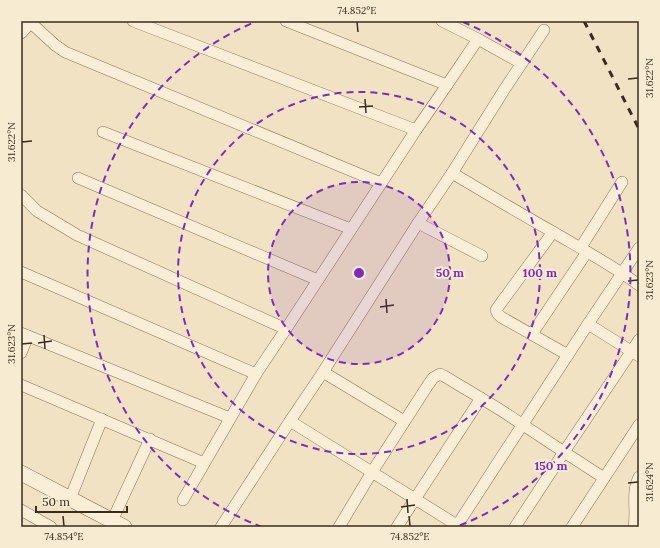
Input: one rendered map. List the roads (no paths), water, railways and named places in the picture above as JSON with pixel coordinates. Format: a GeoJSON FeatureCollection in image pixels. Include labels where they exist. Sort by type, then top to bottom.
{"type":"FeatureCollection","features":[{"type":"Feature","properties":{"kind":"main road"},"geometry":{"type":"LineString","coordinates":[[21,473],[118,524]]}},
{"type":"Feature","properties":{"kind":"street"},"geometry":{"type":"LineString","coordinates":[[21,32],[30,21],[55,45],[65,52],[381,183]]}},
{"type":"Feature","properties":{"kind":"street"},"geometry":{"type":"LineString","coordinates":[[133,21],[416,130]]}},
{"type":"Feature","properties":{"kind":"street"},"geometry":{"type":"LineString","coordinates":[[286,21],[447,85]]}},
{"type":"Feature","properties":{"kind":"street"},"geometry":{"type":"LineString","coordinates":[[442,21],[521,63]]}},
{"type":"Feature","properties":{"kind":"street"},"geometry":{"type":"LineString","coordinates":[[221,527],[452,173],[521,63],[544,30]]}},
{"type":"Feature","properties":{"kind":"street"},"geometry":{"type":"LineString","coordinates":[[183,500],[256,374],[416,130],[478,39]]}},
{"type":"Feature","properties":{"kind":"street"},"geometry":{"type":"LineString","coordinates":[[103,132],[351,230]]}},
{"type":"Feature","properties":{"kind":"street"},"geometry":{"type":"LineString","coordinates":[[452,173],[584,250],[639,285]]}},
{"type":"Feature","properties":{"kind":"street"},"geometry":{"type":"LineString","coordinates":[[78,178],[318,280]]}},
{"type":"Feature","properties":{"kind":"street"},"geometry":{"type":"LineString","coordinates":[[532,334],[584,250],[622,182]]}},
{"type":"Feature","properties":{"kind":"street"},"geometry":{"type":"LineString","coordinates":[[21,195],[37,211],[76,235],[286,329]]}},
{"type":"Feature","properties":{"kind":"street"},"geometry":{"type":"LineString","coordinates":[[418,223],[482,256]]}},
{"type":"Feature","properties":{"kind":"street"},"geometry":{"type":"LineString","coordinates":[[553,232],[496,310],[501,317],[568,355]]}},
{"type":"Feature","properties":{"kind":"street"},"geometry":{"type":"LineString","coordinates":[[290,421],[458,526],[588,324],[639,248]]}},
{"type":"Feature","properties":{"kind":"street"},"geometry":{"type":"LineString","coordinates":[[21,272],[256,374]]}},
{"type":"Feature","properties":{"kind":"street"},"geometry":{"type":"LineString","coordinates":[[588,324],[635,354]]}},
{"type":"Feature","properties":{"kind":"street"},"geometry":{"type":"LineString","coordinates":[[21,353],[24,334],[230,418]]}},
{"type":"Feature","properties":{"kind":"street"},"geometry":{"type":"LineString","coordinates":[[515,527],[564,452],[635,354],[639,340]]}},
{"type":"Feature","properties":{"kind":"street"},"geometry":{"type":"LineString","coordinates":[[323,372],[404,421]]}},
{"type":"Feature","properties":{"kind":"street"},"geometry":{"type":"LineString","coordinates":[[339,527],[404,421],[433,378],[440,374],[481,398],[604,478]]}},
{"type":"Feature","properties":{"kind":"street"},"geometry":{"type":"LineString","coordinates":[[21,385],[204,463]]}},
{"type":"Feature","properties":{"kind":"street"},"geometry":{"type":"LineString","coordinates":[[397,527],[481,398]]}},
{"type":"Feature","properties":{"kind":"street"},"geometry":{"type":"LineString","coordinates":[[70,499],[102,419]]}},
{"type":"Feature","properties":{"kind":"street"},"geometry":{"type":"LineString","coordinates":[[572,527],[639,425]]}},
{"type":"Feature","properties":{"kind":"street"},"geometry":{"type":"LineString","coordinates":[[118,524],[150,439]]}},
{"type":"Feature","properties":{"kind":"street"},"geometry":{"type":"LineString","coordinates":[[634,527],[636,517],[634,498],[639,477]]}},
{"type":"Feature","properties":{"kind":"street"},"geometry":{"type":"LineString","coordinates":[[21,510],[51,527]]}},
{"type":"Feature","properties":{"kind":"railway"},"geometry":{"type":"LineString","coordinates":[[584,21],[639,129]]}}]}
